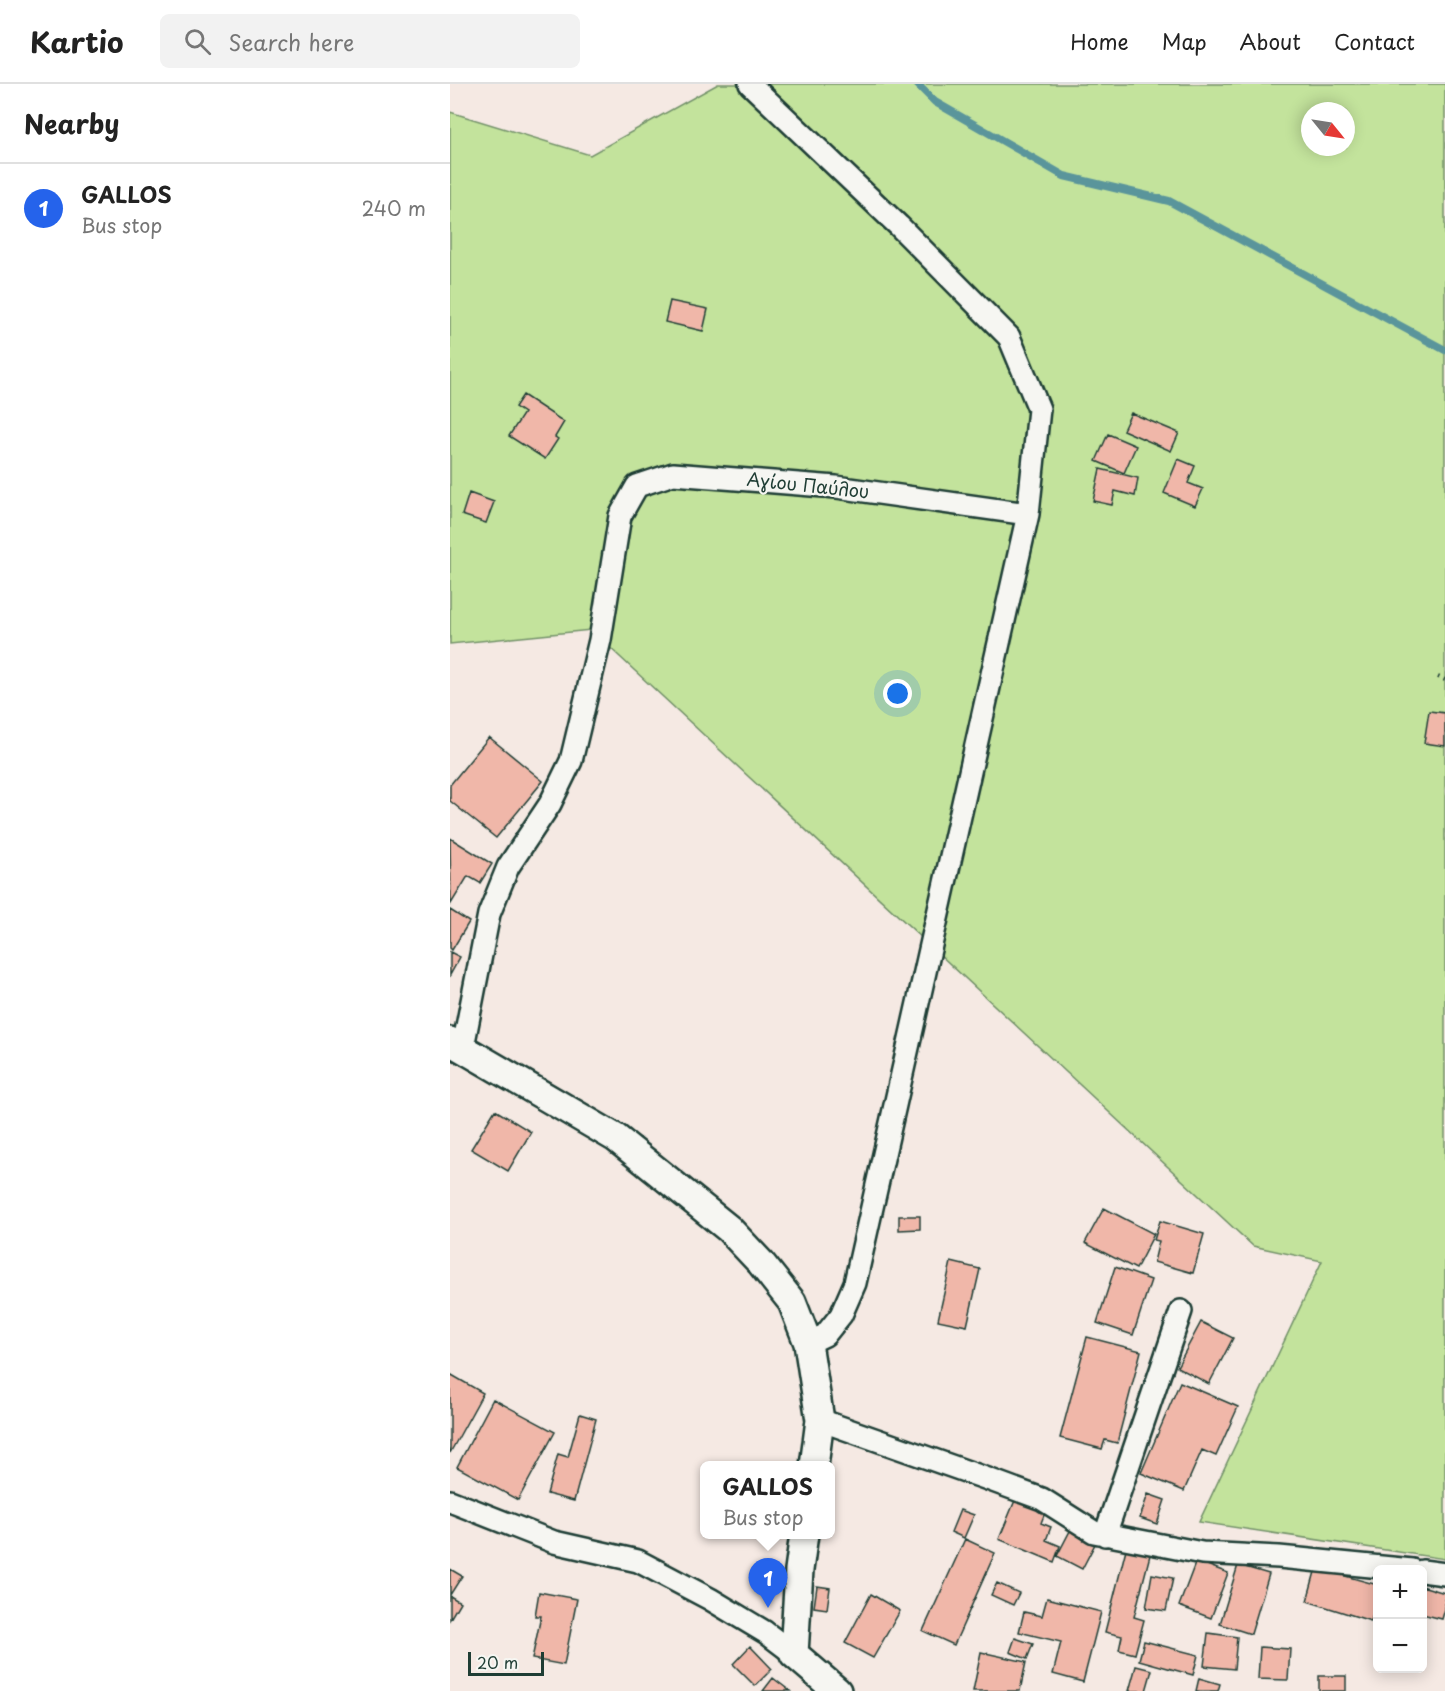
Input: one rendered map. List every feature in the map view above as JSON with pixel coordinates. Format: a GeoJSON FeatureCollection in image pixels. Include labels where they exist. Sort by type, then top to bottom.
{"type":"FeatureCollection","features":[{"type":"Feature","properties":{"kind":"street"},"geometry":{"type":"LineString","coordinates":[[750,84],[899,226],[1009,337],[1039,409],[1028,514],[855,1283],[841,1315],[825,1335],[808,1343]]}},
{"type":"Feature","properties":{"kind":"street","name":"Αγίου Παύλου"},"geometry":{"type":"LineString","coordinates":[[457,1044],[489,914],[508,867],[550,804],[572,761],[600,640],[620,516],[637,486],[673,474],[836,487],[1028,514]]}},
{"type":"Feature","properties":{"kind":"street"},"geometry":{"type":"LineString","coordinates":[[457,1044],[616,1138],[729,1229],[762,1263],[792,1302],[808,1343],[820,1420],[815,1461]]}},
{"type":"Feature","properties":{"kind":"street"},"geometry":{"type":"LineString","coordinates":[[1105,1534],[1181,1311]]}},
{"type":"Feature","properties":{"kind":"street"},"geometry":{"type":"LineString","coordinates":[[820,1420],[1042,1500],[1094,1532],[1203,1553],[1373,1565]]}},
{"type":"Feature","properties":{"kind":"street"},"geometry":{"type":"LineString","coordinates":[[450,1501],[554,1542],[638,1562],[710,1599],[765,1632],[794,1654],[834,1690]]}},
{"type":"Feature","properties":{"kind":"street"},"geometry":{"type":"LineString","coordinates":[[794,1654],[803,1539]]}},
{"type":"Feature","properties":{"kind":"street"},"geometry":{"type":"LineString","coordinates":[[1427,1571],[1445,1574]]}},
{"type":"Feature","properties":{"kind":"path"},"geometry":{"type":"LineString","coordinates":[[1438,677],[1445,680]]}},
{"type":"Feature","properties":{"kind":"green space"},"geometry":{"type":"Polygon","coordinates":[[[718,84],[1445,84],[1445,1559],[1199,1522],[1322,1261],[1253,1246],[591,630],[450,644],[450,112],[590,155],[718,84]]]}},
{"type":"Feature","properties":{"kind":"building"},"geometry":{"type":"Polygon","coordinates":[[[670,301],[708,309],[703,331],[665,322],[670,301]]]}},
{"type":"Feature","properties":{"kind":"building"},"geometry":{"type":"Polygon","coordinates":[[[523,395],[564,422],[555,437],[558,439],[545,459],[509,436],[524,413],[515,407],[523,395]]]}},
{"type":"Feature","properties":{"kind":"building"},"geometry":{"type":"Polygon","coordinates":[[[1131,413],[1179,433],[1171,451],[1123,430],[1131,413]]]}},
{"type":"Feature","properties":{"kind":"building"},"geometry":{"type":"Polygon","coordinates":[[[1108,434],[1136,446],[1124,473],[1096,461],[1108,434]]]}},
{"type":"Feature","properties":{"kind":"building"},"geometry":{"type":"Polygon","coordinates":[[[1178,459],[1195,466],[1188,483],[1203,489],[1195,506],[1164,493],[1178,459]]]}},
{"type":"Feature","properties":{"kind":"building"},"geometry":{"type":"Polygon","coordinates":[[[1100,469],[1138,478],[1135,496],[1115,491],[1112,505],[1093,501],[1100,469]]]}},
{"type":"Feature","properties":{"kind":"building"},"geometry":{"type":"Polygon","coordinates":[[[469,493],[494,502],[486,523],[462,515],[469,493]]]}},
{"type":"Feature","properties":{"kind":"building"},"geometry":{"type":"Polygon","coordinates":[[[1429,711],[1445,713],[1445,746],[1424,743],[1429,711]]]}},
{"type":"Feature","properties":{"kind":"building"},"geometry":{"type":"Polygon","coordinates":[[[489,737],[543,781],[496,838],[450,801],[450,785],[489,737]]]}},
{"type":"Feature","properties":{"kind":"building"},"geometry":{"type":"Polygon","coordinates":[[[450,838],[492,864],[480,883],[468,876],[451,904],[450,838]]]}},
{"type":"Feature","properties":{"kind":"building"},"geometry":{"type":"Polygon","coordinates":[[[450,910],[469,922],[452,950],[450,948],[450,910]]]}},
{"type":"Feature","properties":{"kind":"building"},"geometry":{"type":"Polygon","coordinates":[[[450,952],[460,957],[450,975],[450,952]]]}},
{"type":"Feature","properties":{"kind":"building"},"geometry":{"type":"Polygon","coordinates":[[[495,1110],[531,1132],[508,1171],[471,1149],[495,1110]]]}},
{"type":"Feature","properties":{"kind":"building"},"geometry":{"type":"Polygon","coordinates":[[[1104,1208],[1154,1234],[1136,1269],[1085,1243],[1104,1208]]]}},
{"type":"Feature","properties":{"kind":"building"},"geometry":{"type":"Polygon","coordinates":[[[899,1216],[920,1216],[920,1229],[899,1230],[899,1216]]]}},
{"type":"Feature","properties":{"kind":"building"},"geometry":{"type":"Polygon","coordinates":[[[1160,1221],[1204,1234],[1193,1273],[1154,1262],[1159,1241],[1154,1240],[1160,1221]]]}},
{"type":"Feature","properties":{"kind":"building"},"geometry":{"type":"Polygon","coordinates":[[[951,1262],[980,1269],[967,1326],[938,1320],[951,1262]]]}},
{"type":"Feature","properties":{"kind":"building"},"geometry":{"type":"Polygon","coordinates":[[[1115,1267],[1151,1280],[1133,1335],[1097,1323],[1115,1267]]]}},
{"type":"Feature","properties":{"kind":"building"},"geometry":{"type":"Polygon","coordinates":[[[1201,1322],[1233,1338],[1209,1384],[1177,1367],[1201,1322]]]}},
{"type":"Feature","properties":{"kind":"building"},"geometry":{"type":"Polygon","coordinates":[[[1087,1337],[1141,1351],[1117,1443],[1105,1440],[1102,1449],[1060,1438],[1087,1337]]]}},
{"type":"Feature","properties":{"kind":"building"},"geometry":{"type":"Polygon","coordinates":[[[450,1374],[483,1393],[450,1453],[450,1374]]]}},
{"type":"Feature","properties":{"kind":"building"},"geometry":{"type":"Polygon","coordinates":[[[1180,1382],[1238,1407],[1216,1456],[1202,1450],[1184,1491],[1141,1473],[1180,1382]]]}},
{"type":"Feature","properties":{"kind":"building"},"geometry":{"type":"Polygon","coordinates":[[[493,1399],[555,1432],[518,1500],[457,1467],[493,1399]]]}},
{"type":"Feature","properties":{"kind":"building"},"geometry":{"type":"Polygon","coordinates":[[[580,1414],[596,1419],[574,1501],[547,1494],[558,1454],[568,1457],[580,1414]]]}},
{"type":"Feature","properties":{"kind":"building"},"geometry":{"type":"Polygon","coordinates":[[[1148,1494],[1165,1500],[1157,1524],[1140,1518],[1148,1494]]]}},
{"type":"Feature","properties":{"kind":"building"},"geometry":{"type":"Polygon","coordinates":[[[1016,1498],[1046,1510],[1041,1523],[1051,1527],[1046,1540],[1060,1546],[1054,1562],[999,1539],[1016,1498]]]}},
{"type":"Feature","properties":{"kind":"building"},"geometry":{"type":"Polygon","coordinates":[[[960,1510],[974,1515],[964,1538],[951,1532],[960,1510]]]}},
{"type":"Feature","properties":{"kind":"building"},"geometry":{"type":"Polygon","coordinates":[[[1071,1529],[1096,1542],[1082,1569],[1057,1556],[1071,1529]]]}},
{"type":"Feature","properties":{"kind":"building"},"geometry":{"type":"Polygon","coordinates":[[[965,1539],[995,1553],[954,1645],[923,1631],[965,1539]]]}},
{"type":"Feature","properties":{"kind":"building"},"geometry":{"type":"Polygon","coordinates":[[[1127,1545],[1151,1551],[1134,1617],[1144,1620],[1135,1654],[1119,1650],[1122,1636],[1105,1632],[1127,1545]]]}},
{"type":"Feature","properties":{"kind":"building"},"geometry":{"type":"Polygon","coordinates":[[[1196,1561],[1228,1573],[1211,1618],[1179,1606],[1196,1561]]]}},
{"type":"Feature","properties":{"kind":"building"},"geometry":{"type":"Polygon","coordinates":[[[1238,1565],[1269,1574],[1251,1634],[1220,1624],[1238,1565]]]}},
{"type":"Feature","properties":{"kind":"building"},"geometry":{"type":"Polygon","coordinates":[[[1316,1568],[1373,1584],[1371,1621],[1307,1601],[1316,1568]]]}},
{"type":"Feature","properties":{"kind":"building"},"geometry":{"type":"Polygon","coordinates":[[[450,1569],[462,1576],[450,1595],[450,1569]]]}},
{"type":"Feature","properties":{"kind":"building"},"geometry":{"type":"Polygon","coordinates":[[[1152,1574],[1173,1578],[1166,1611],[1146,1608],[1152,1574]]]}},
{"type":"Feature","properties":{"kind":"building"},"geometry":{"type":"Polygon","coordinates":[[[997,1583],[1019,1593],[1013,1605],[991,1595],[997,1583]]]}},
{"type":"Feature","properties":{"kind":"building"},"geometry":{"type":"Polygon","coordinates":[[[817,1586],[830,1588],[827,1609],[814,1607],[817,1586]]]}},
{"type":"Feature","properties":{"kind":"building"},"geometry":{"type":"Polygon","coordinates":[[[1427,1588],[1445,1593],[1445,1609],[1442,1619],[1427,1615],[1427,1588]]]}},
{"type":"Feature","properties":{"kind":"building"},"geometry":{"type":"Polygon","coordinates":[[[539,1592],[577,1599],[564,1665],[532,1659],[541,1616],[535,1616],[539,1592]]]}},
{"type":"Feature","properties":{"kind":"building"},"geometry":{"type":"Polygon","coordinates":[[[871,1594],[900,1611],[873,1658],[845,1643],[871,1594]]]}},
{"type":"Feature","properties":{"kind":"building"},"geometry":{"type":"Polygon","coordinates":[[[450,1596],[460,1602],[450,1619],[450,1596]]]}},
{"type":"Feature","properties":{"kind":"building"},"geometry":{"type":"Polygon","coordinates":[[[1047,1598],[1101,1612],[1083,1682],[1053,1674],[1061,1642],[1019,1632],[1024,1612],[1042,1616],[1047,1598]]]}},
{"type":"Feature","properties":{"kind":"building"},"geometry":{"type":"Polygon","coordinates":[[[1208,1633],[1237,1637],[1234,1669],[1204,1666],[1208,1633]]]}},
{"type":"Feature","properties":{"kind":"building"},"geometry":{"type":"Polygon","coordinates":[[[1015,1638],[1033,1644],[1027,1659],[1010,1652],[1015,1638]]]}},
{"type":"Feature","properties":{"kind":"building"},"geometry":{"type":"Polygon","coordinates":[[[1144,1641],[1198,1655],[1193,1675],[1139,1660],[1144,1641]]]}},
{"type":"Feature","properties":{"kind":"building"},"geometry":{"type":"Polygon","coordinates":[[[750,1646],[772,1669],[755,1686],[733,1664],[750,1646]]]}},
{"type":"Feature","properties":{"kind":"building"},"geometry":{"type":"Polygon","coordinates":[[[1260,1647],[1290,1649],[1288,1680],[1258,1679],[1260,1647]]]}},
{"type":"Feature","properties":{"kind":"building"},"geometry":{"type":"Polygon","coordinates":[[[981,1652],[1026,1662],[1020,1691],[973,1691],[981,1652]]]}},
{"type":"Feature","properties":{"kind":"building"},"geometry":{"type":"Polygon","coordinates":[[[1136,1666],[1152,1670],[1146,1691],[1129,1691],[1136,1666]]]}},
{"type":"Feature","properties":{"kind":"building"},"geometry":{"type":"Polygon","coordinates":[[[1319,1676],[1346,1676],[1346,1691],[1319,1691],[1319,1676]]]}},
{"type":"Feature","properties":{"kind":"building"},"geometry":{"type":"Polygon","coordinates":[[[773,1678],[790,1691],[763,1691],[773,1678]]]}},
{"type":"Feature","properties":{"kind":"building"},"geometry":{"type":"Polygon","coordinates":[[[1199,1678],[1220,1684],[1218,1691],[1196,1691],[1199,1678]]]}},
{"type":"Feature","properties":{"kind":"waterway"},"geometry":{"type":"LineString","coordinates":[[917,84],[935,102],[1064,176],[1169,201],[1445,350]]}},
{"type":"Feature","properties":{"kind":"place","name":"GALLOS"},"geometry":{"type":"Point","coordinates":[768,1608]}}]}
